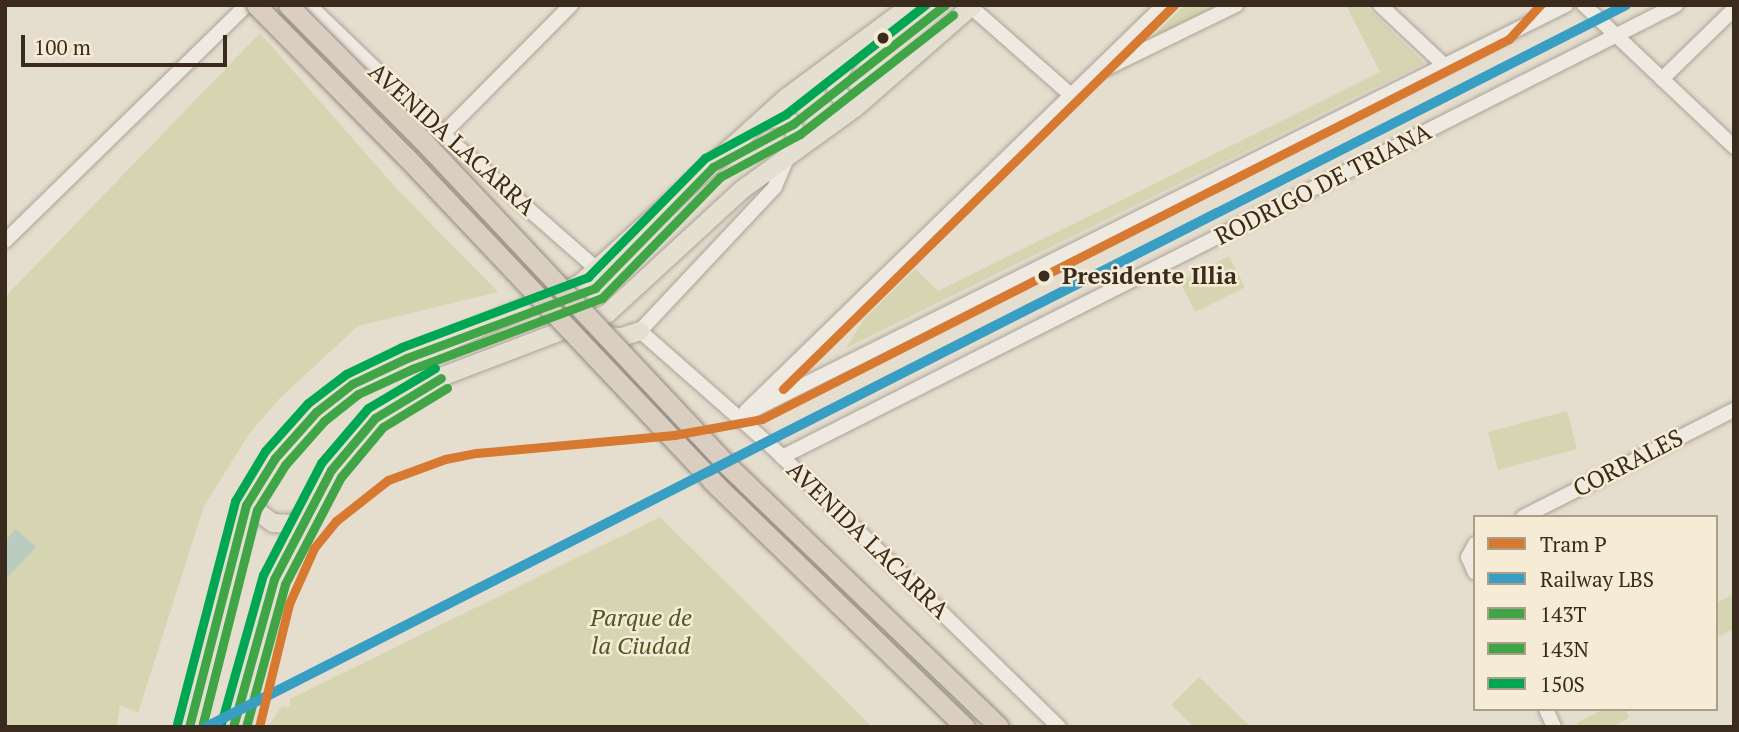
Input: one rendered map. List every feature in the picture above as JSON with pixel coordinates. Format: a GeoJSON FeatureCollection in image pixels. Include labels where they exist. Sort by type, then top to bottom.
{"type":"FeatureCollection","features":[{"type":"Feature","properties":{"kind":"highway"},"geometry":{"type":"LineString","coordinates":[[256,5],[407,158],[712,481],[965,727]]}},
{"type":"Feature","properties":{"kind":"highway"},"geometry":{"type":"LineString","coordinates":[[288,5],[424,142],[725,463],[999,727]]}},
{"type":"Feature","properties":{"kind":"main road"},"geometry":{"type":"LineString","coordinates":[[189,727],[237,532],[252,494],[295,434],[344,390],[407,358],[548,302],[598,270],[761,121],[911,5]]}},
{"type":"Feature","properties":{"kind":"main road"},"geometry":{"type":"LineString","coordinates":[[233,727],[249,659],[274,579],[331,470],[375,418],[446,376],[578,328],[622,302],[722,207],[855,108],[972,6]]}},
{"type":"Feature","properties":{"kind":"main road"},"geometry":{"type":"LineString","coordinates":[[855,108],[837,93],[835,81],[857,47]]}},
{"type":"Feature","properties":{"kind":"main road"},"geometry":{"type":"LineString","coordinates":[[761,121],[783,117],[793,124],[793,152]]}},
{"type":"Feature","properties":{"kind":"main road"},"geometry":{"type":"LineString","coordinates":[[578,328],[622,337],[640,331]]}},
{"type":"Feature","properties":{"kind":"main road"},"geometry":{"type":"LineString","coordinates":[[252,494],[258,512],[273,523],[292,524],[305,517]]}},
{"type":"Feature","properties":{"kind":"street"},"geometry":{"type":"LineString","coordinates":[[5,242],[247,5]]}},
{"type":"Feature","properties":{"kind":"street","name":"AVENIDA LACARRA"},"geometry":{"type":"LineString","coordinates":[[309,5],[443,134],[598,270]]}},
{"type":"Feature","properties":{"kind":"street"},"geometry":{"type":"LineString","coordinates":[[443,134],[571,5]]}},
{"type":"Feature","properties":{"kind":"street"},"geometry":{"type":"LineString","coordinates":[[739,417],[1164,5]]}},
{"type":"Feature","properties":{"kind":"street"},"geometry":{"type":"LineString","coordinates":[[1094,74],[1236,5]]}},
{"type":"Feature","properties":{"kind":"street"},"geometry":{"type":"LineString","coordinates":[[1380,5],[1443,64]]}},
{"type":"Feature","properties":{"kind":"street"},"geometry":{"type":"LineString","coordinates":[[739,417],[1566,5]]}},
{"type":"Feature","properties":{"kind":"street"},"geometry":{"type":"LineString","coordinates":[[1584,5],[1734,147]]}},
{"type":"Feature","properties":{"kind":"street","name":"RODRIGO DE TRIANA"},"geometry":{"type":"LineString","coordinates":[[782,457],[1676,5]]}},
{"type":"Feature","properties":{"kind":"street"},"geometry":{"type":"LineString","coordinates":[[972,6],[1072,96]]}},
{"type":"Feature","properties":{"kind":"street"},"geometry":{"type":"LineString","coordinates":[[1662,79],[1734,9]]}},
{"type":"Feature","properties":{"kind":"street"},"geometry":{"type":"LineString","coordinates":[[640,331],[775,187],[793,152]]}},
{"type":"Feature","properties":{"kind":"street","name":"AVENIDA LACARRA"},"geometry":{"type":"LineString","coordinates":[[640,331],[782,457],[1059,727]]}},
{"type":"Feature","properties":{"kind":"street","name":"CORRALES"},"geometry":{"type":"LineString","coordinates":[[1527,515],[1734,410]]}},
{"type":"Feature","properties":{"kind":"street"},"geometry":{"type":"LineString","coordinates":[[1473,548],[1468,557],[1473,568]]}},
{"type":"Feature","properties":{"kind":"street"},"geometry":{"type":"LineString","coordinates":[[1547,711],[1554,727]]}},
{"type":"Feature","properties":{"kind":"green space"},"geometry":{"type":"Polygon","coordinates":[[[1185,5],[1221,5],[1142,46],[1185,5]]]}},
{"type":"Feature","properties":{"kind":"green space"},"geometry":{"type":"Polygon","coordinates":[[[1346,5],[1365,5],[1424,63],[846,348],[864,319],[915,269],[938,291],[1380,72],[1346,5]]]}},
{"type":"Feature","properties":{"kind":"green space"},"geometry":{"type":"Polygon","coordinates":[[[260,33],[396,188],[498,292],[358,326],[279,399],[249,434],[204,506],[138,713],[120,705],[117,727],[5,727],[5,297],[260,33]]]}},
{"type":"Feature","properties":{"kind":"green space"},"geometry":{"type":"Polygon","coordinates":[[[1229,256],[1245,287],[1195,312],[1180,281],[1229,256]]]}},
{"type":"Feature","properties":{"kind":"green space"},"geometry":{"type":"Polygon","coordinates":[[[1567,411],[1577,449],[1498,470],[1488,432],[1567,411]]]}},
{"type":"Feature","properties":{"kind":"green space","name":"Parque de la Ciudad"},"geometry":{"type":"Polygon","coordinates":[[[660,517],[872,727],[268,727],[282,706],[290,707],[290,699],[660,517]]]}},
{"type":"Feature","properties":{"kind":"green space"},"geometry":{"type":"Polygon","coordinates":[[[1734,594],[1734,629],[1719,636],[1718,625],[1718,602],[1734,594]]]}},
{"type":"Feature","properties":{"kind":"green space"},"geometry":{"type":"Polygon","coordinates":[[[1199,677],[1251,727],[1194,727],[1171,705],[1199,677]]]}},
{"type":"Feature","properties":{"kind":"green space"},"geometry":{"type":"Polygon","coordinates":[[[1600,711],[1626,711],[1629,718],[1611,727],[1579,727],[1577,723],[1600,711]]]}},
{"type":"Feature","properties":{"kind":"shaded area"},"geometry":{"type":"Polygon","coordinates":[[[16,529],[36,547],[5,580],[5,541],[16,529]]]}},
{"type":"Feature","properties":{"kind":"tram line","name":"P"},"geometry":{"type":"LineString","coordinates":[[783,389],[1174,5]]}},
{"type":"Feature","properties":{"kind":"tram line","name":"P"},"geometry":{"type":"LineString","coordinates":[[259,727],[289,604],[314,548],[336,521],[388,480],[445,459],[477,453],[674,435],[762,419],[1509,39],[1540,5]]}},
{"type":"Feature","properties":{"kind":"rail line","name":"LBS"},"geometry":{"type":"LineString","coordinates":[[206,727],[1626,5]]}},
{"type":"Feature","properties":{"kind":"transit line","name":"150S"},"geometry":{"type":"LineString","coordinates":[[177,724],[235,501],[265,451],[308,403],[346,374],[402,347],[588,277],[705,158],[786,114],[925,5]]}},
{"type":"Feature","properties":{"kind":"transit line","name":"143T"},"geometry":{"type":"LineString","coordinates":[[189,727],[246,505],[275,458],[316,412],[352,384],[407,358],[595,288],[713,167],[793,124],[945,5]]}},
{"type":"Feature","properties":{"kind":"transit line","name":"143N"},"geometry":{"type":"LineString","coordinates":[[202,727],[257,510],[285,465],[324,421],[358,394],[412,369],[602,298],[720,177],[800,134],[953,15]]}},
{"type":"Feature","properties":{"kind":"transit line","name":"150S"},"geometry":{"type":"LineString","coordinates":[[221,724],[263,575],[321,463],[368,408],[435,368]]}},
{"type":"Feature","properties":{"kind":"transit line","name":"143T"},"geometry":{"type":"LineString","coordinates":[[233,727],[274,579],[331,470],[375,418],[441,378]]}},
{"type":"Feature","properties":{"kind":"transit line","name":"143N"},"geometry":{"type":"LineString","coordinates":[[246,727],[285,584],[341,477],[383,427],[447,388]]}},
{"type":"Feature","properties":{"kind":"place","name":"Presidente Illia"},"geometry":{"type":"Point","coordinates":[1044,276]}}]}
